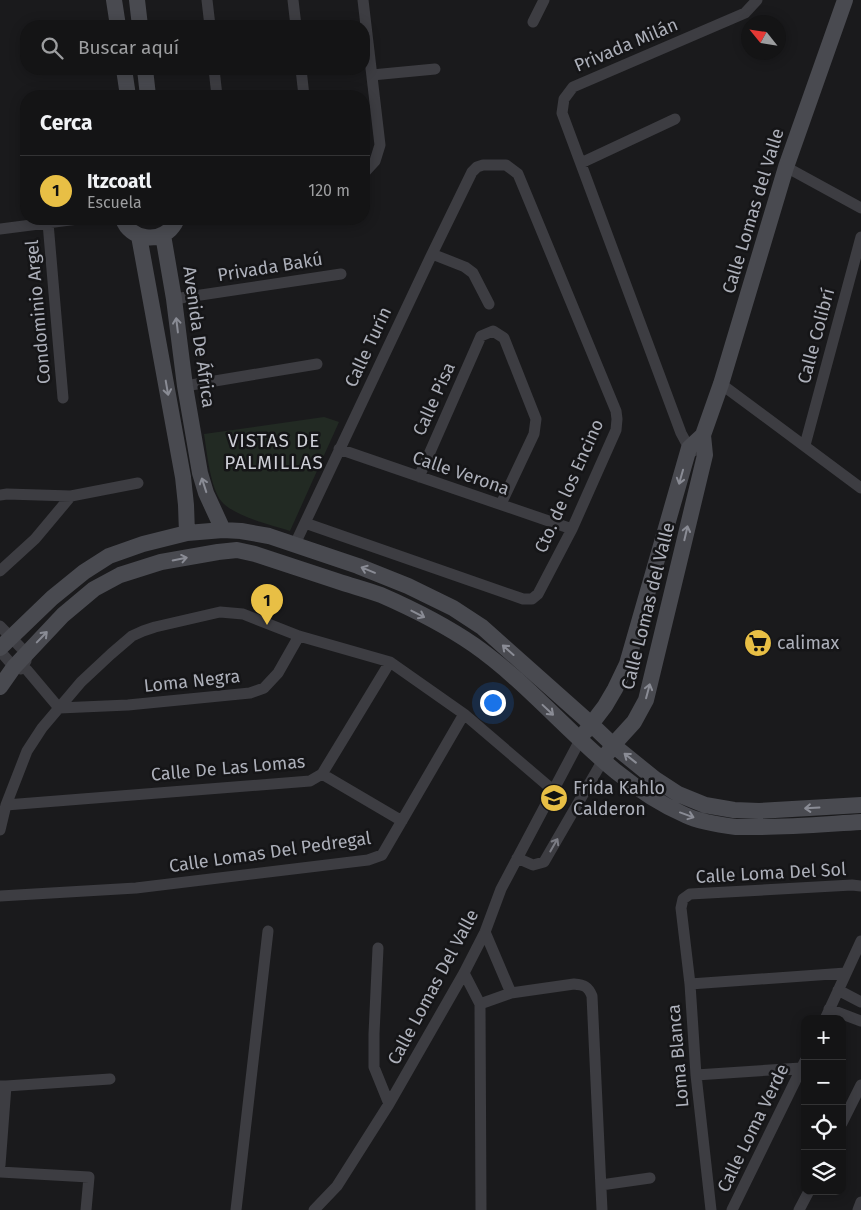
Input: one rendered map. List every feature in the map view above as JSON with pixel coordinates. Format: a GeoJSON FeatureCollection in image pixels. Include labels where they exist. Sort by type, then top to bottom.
{"type":"FeatureCollection","features":[{"type":"Feature","properties":{"kind":"street"},"geometry":{"type":"LineString","coordinates":[[114,0],[117,20]]}},
{"type":"Feature","properties":{"kind":"street"},"geometry":{"type":"LineString","coordinates":[[137,0],[139,20]]}},
{"type":"Feature","properties":{"kind":"street"},"geometry":{"type":"LineString","coordinates":[[207,0],[209,20]]}},
{"type":"Feature","properties":{"kind":"street"},"geometry":{"type":"LineString","coordinates":[[294,0],[296,20]]}},
{"type":"Feature","properties":{"kind":"street"},"geometry":{"type":"LineString","coordinates":[[363,0],[365,20]]}},
{"type":"Feature","properties":{"kind":"street"},"geometry":{"type":"LineString","coordinates":[[533,22],[544,0]]}},
{"type":"Feature","properties":{"kind":"street","name":"Privada Milán"},"geometry":{"type":"LineString","coordinates":[[581,164],[562,113],[564,99],[574,87],[745,13],[757,0]]}},
{"type":"Feature","properties":{"kind":"street","name":"Calle Lomas del Valle"},"geometry":{"type":"LineString","coordinates":[[703,435],[689,448],[627,664],[615,690],[580,740],[518,858],[532,865],[544,862],[603,760],[613,745],[634,722],[646,700],[705,456],[703,435],[721,384],[786,167],[845,0]]}},
{"type":"Feature","properties":{"kind":"street"},"geometry":{"type":"LineString","coordinates":[[370,58],[380,145],[375,161],[370,166]]}},
{"type":"Feature","properties":{"kind":"street"},"geometry":{"type":"LineString","coordinates":[[372,75],[435,69]]}},
{"type":"Feature","properties":{"kind":"street"},"geometry":{"type":"LineString","coordinates":[[125,75],[127,90]]}},
{"type":"Feature","properties":{"kind":"street"},"geometry":{"type":"LineString","coordinates":[[146,75],[147,90]]}},
{"type":"Feature","properties":{"kind":"street"},"geometry":{"type":"LineString","coordinates":[[215,75],[216,90]]}},
{"type":"Feature","properties":{"kind":"street"},"geometry":{"type":"LineString","coordinates":[[302,75],[303,90]]}},
{"type":"Feature","properties":{"kind":"street"},"geometry":{"type":"LineString","coordinates":[[675,119],[581,164],[681,433],[689,448],[705,456]]}},
{"type":"Feature","properties":{"kind":"street","name":"Cto. de los Encino"},"geometry":{"type":"LineString","coordinates":[[305,523],[523,599],[532,599],[538,594],[572,529],[616,430],[616,411],[518,174],[506,165],[483,165],[478,167]]}},
{"type":"Feature","properties":{"kind":"street","name":"Calle Turín"},"geometry":{"type":"LineString","coordinates":[[295,544],[432,254],[472,172],[478,167]]}},
{"type":"Feature","properties":{"kind":"street"},"geometry":{"type":"LineString","coordinates":[[786,167],[861,208]]}},
{"type":"Feature","properties":{"kind":"street"},"geometry":{"type":"LineString","coordinates":[[0,229],[32,225]]}},
{"type":"Feature","properties":{"kind":"street","name":"Condominio Argel"},"geometry":{"type":"LineString","coordinates":[[48,225],[63,398]]}},
{"type":"Feature","properties":{"kind":"street"},"geometry":{"type":"LineString","coordinates":[[126,225],[139,236],[151,238],[163,235],[174,225]]}},
{"type":"Feature","properties":{"kind":"street","name":"Avenida De África"},"geometry":{"type":"LineString","coordinates":[[163,235],[200,473],[206,493],[223,530]]}},
{"type":"Feature","properties":{"kind":"street"},"geometry":{"type":"LineString","coordinates":[[139,236],[183,477],[187,534]]}},
{"type":"Feature","properties":{"kind":"street","name":"Calle Colibrí"},"geometry":{"type":"LineString","coordinates":[[805,445],[861,237]]}},
{"type":"Feature","properties":{"kind":"street"},"geometry":{"type":"LineString","coordinates":[[432,254],[465,267],[474,273],[489,304]]}},
{"type":"Feature","properties":{"kind":"street","name":"Privada Bakú"},"geometry":{"type":"LineString","coordinates":[[174,299],[341,274]]}},
{"type":"Feature","properties":{"kind":"street","name":"Calle Pisa"},"geometry":{"type":"LineString","coordinates":[[419,477],[481,336],[493,331],[504,338],[536,420],[534,434],[501,504]]}},
{"type":"Feature","properties":{"kind":"street"},"geometry":{"type":"LineString","coordinates":[[185,386],[318,364]]}},
{"type":"Feature","properties":{"kind":"street"},"geometry":{"type":"LineString","coordinates":[[721,384],[861,488]]}},
{"type":"Feature","properties":{"kind":"street","name":"Calle Verona"},"geometry":{"type":"LineString","coordinates":[[339,449],[572,529]]}},
{"type":"Feature","properties":{"kind":"street"},"geometry":{"type":"LineString","coordinates":[[0,495],[71,496],[138,482]]}},
{"type":"Feature","properties":{"kind":"street"},"geometry":{"type":"LineString","coordinates":[[0,571],[35,539],[71,496]]}},
{"type":"Feature","properties":{"kind":"street"},"geometry":{"type":"LineString","coordinates":[[26,653],[4,637],[84,572],[109,556],[143,544],[187,534],[223,530],[250,532],[295,544],[367,569],[453,608],[482,627],[613,745],[678,794],[705,805],[734,810],[759,811],[861,805]]}},
{"type":"Feature","properties":{"kind":"street"},"geometry":{"type":"LineString","coordinates":[[0,687],[20,668],[26,653],[63,615],[94,589],[120,575],[162,562],[237,550],[255,554],[380,595],[448,629],[498,664],[603,760],[647,794],[687,816],[737,827],[781,827],[861,822]]}},
{"type":"Feature","properties":{"kind":"street"},"geometry":{"type":"LineString","coordinates":[[0,830],[6,805],[27,752],[42,728],[81,682],[132,636],[143,631],[220,612],[243,614],[299,636],[390,662],[464,714],[554,791]]}},
{"type":"Feature","properties":{"kind":"street","name":"Loma Negra"},"geometry":{"type":"LineString","coordinates":[[59,708],[128,705],[250,693],[264,688],[278,673],[299,636]]}},
{"type":"Feature","properties":{"kind":"street"},"geometry":{"type":"LineString","coordinates":[[0,651],[20,668],[59,708]]}},
{"type":"Feature","properties":{"kind":"street","name":"Calle De Las Lomas"},"geometry":{"type":"LineString","coordinates":[[6,805],[310,781],[322,774],[390,662]]}},
{"type":"Feature","properties":{"kind":"street","name":"Calle Lomas Del Pedregal"},"geometry":{"type":"LineString","coordinates":[[0,896],[136,888],[368,860],[382,855],[464,714]]}},
{"type":"Feature","properties":{"kind":"street"},"geometry":{"type":"LineString","coordinates":[[322,774],[402,821]]}},
{"type":"Feature","properties":{"kind":"street","name":"Calle Lomas Del Valle"},"geometry":{"type":"LineString","coordinates":[[314,1210],[337,1186],[389,1104],[464,973],[485,932],[501,889],[518,858]]}},
{"type":"Feature","properties":{"kind":"street","name":"Calle Loma Del Sol"},"geometry":{"type":"LineString","coordinates":[[683,899],[690,894],[861,886]]}},
{"type":"Feature","properties":{"kind":"street","name":"Loma Blanca"},"geometry":{"type":"LineString","coordinates":[[683,899],[681,908],[690,984],[696,1075],[711,1210]]}},
{"type":"Feature","properties":{"kind":"street"},"geometry":{"type":"LineString","coordinates":[[236,1210],[268,931]]}},
{"type":"Feature","properties":{"kind":"street"},"geometry":{"type":"LineString","coordinates":[[485,932],[511,993]]}},
{"type":"Feature","properties":{"kind":"street"},"geometry":{"type":"LineString","coordinates":[[861,941],[827,1014],[861,1021]]}},
{"type":"Feature","properties":{"kind":"street"},"geometry":{"type":"LineString","coordinates":[[378,948],[374,1067],[389,1104]]}},
{"type":"Feature","properties":{"kind":"street"},"geometry":{"type":"LineString","coordinates":[[464,973],[480,1004],[481,1210]]}},
{"type":"Feature","properties":{"kind":"street"},"geometry":{"type":"LineString","coordinates":[[690,984],[846,973]]}},
{"type":"Feature","properties":{"kind":"street"},"geometry":{"type":"LineString","coordinates":[[480,1004],[511,993],[574,984],[582,985],[589,989],[592,996],[602,1210]]}},
{"type":"Feature","properties":{"kind":"street"},"geometry":{"type":"LineString","coordinates":[[838,990],[861,1002]]}},
{"type":"Feature","properties":{"kind":"street"},"geometry":{"type":"LineString","coordinates":[[696,1075],[801,1064]]}},
{"type":"Feature","properties":{"kind":"street","name":"Calle Loma Verde"},"geometry":{"type":"LineString","coordinates":[[732,1210],[801,1068]]}},
{"type":"Feature","properties":{"kind":"street"},"geometry":{"type":"LineString","coordinates":[[0,1165],[3,1086],[110,1079]]}},
{"type":"Feature","properties":{"kind":"street"},"geometry":{"type":"LineString","coordinates":[[846,1115],[861,1085]]}},
{"type":"Feature","properties":{"kind":"street"},"geometry":{"type":"LineString","coordinates":[[0,1172],[89,1177],[86,1210]]}},
{"type":"Feature","properties":{"kind":"street"},"geometry":{"type":"LineString","coordinates":[[601,1185],[650,1178]]}},
{"type":"Feature","properties":{"kind":"street"},"geometry":{"type":"LineString","coordinates":[[799,1210],[806,1195]]}},
{"type":"Feature","properties":{"kind":"street"},"geometry":{"type":"LineString","coordinates":[[858,1210],[861,1202]]}},
{"type":"Feature","properties":{"kind":"shaded area"},"geometry":{"type":"Polygon","coordinates":[[[324,417],[339,422],[290,531],[245,516],[222,502],[212,479],[204,434],[324,417]]]}},
{"type":"Feature","properties":{"kind":"place","name":"Itzcoatl"},"geometry":{"type":"Point","coordinates":[267,625]}},
{"type":"Feature","properties":{"kind":"place","name":"calimax"},"geometry":{"type":"Point","coordinates":[758,643]}},
{"type":"Feature","properties":{"kind":"place","name":"Frida Kahlo Calderon"},"geometry":{"type":"Point","coordinates":[554,798]}},
{"type":"Feature","properties":{"kind":"district","name":"VISTAS DE PALMILLAS"},"geometry":{"type":"Point","coordinates":[274,451]}}]}
